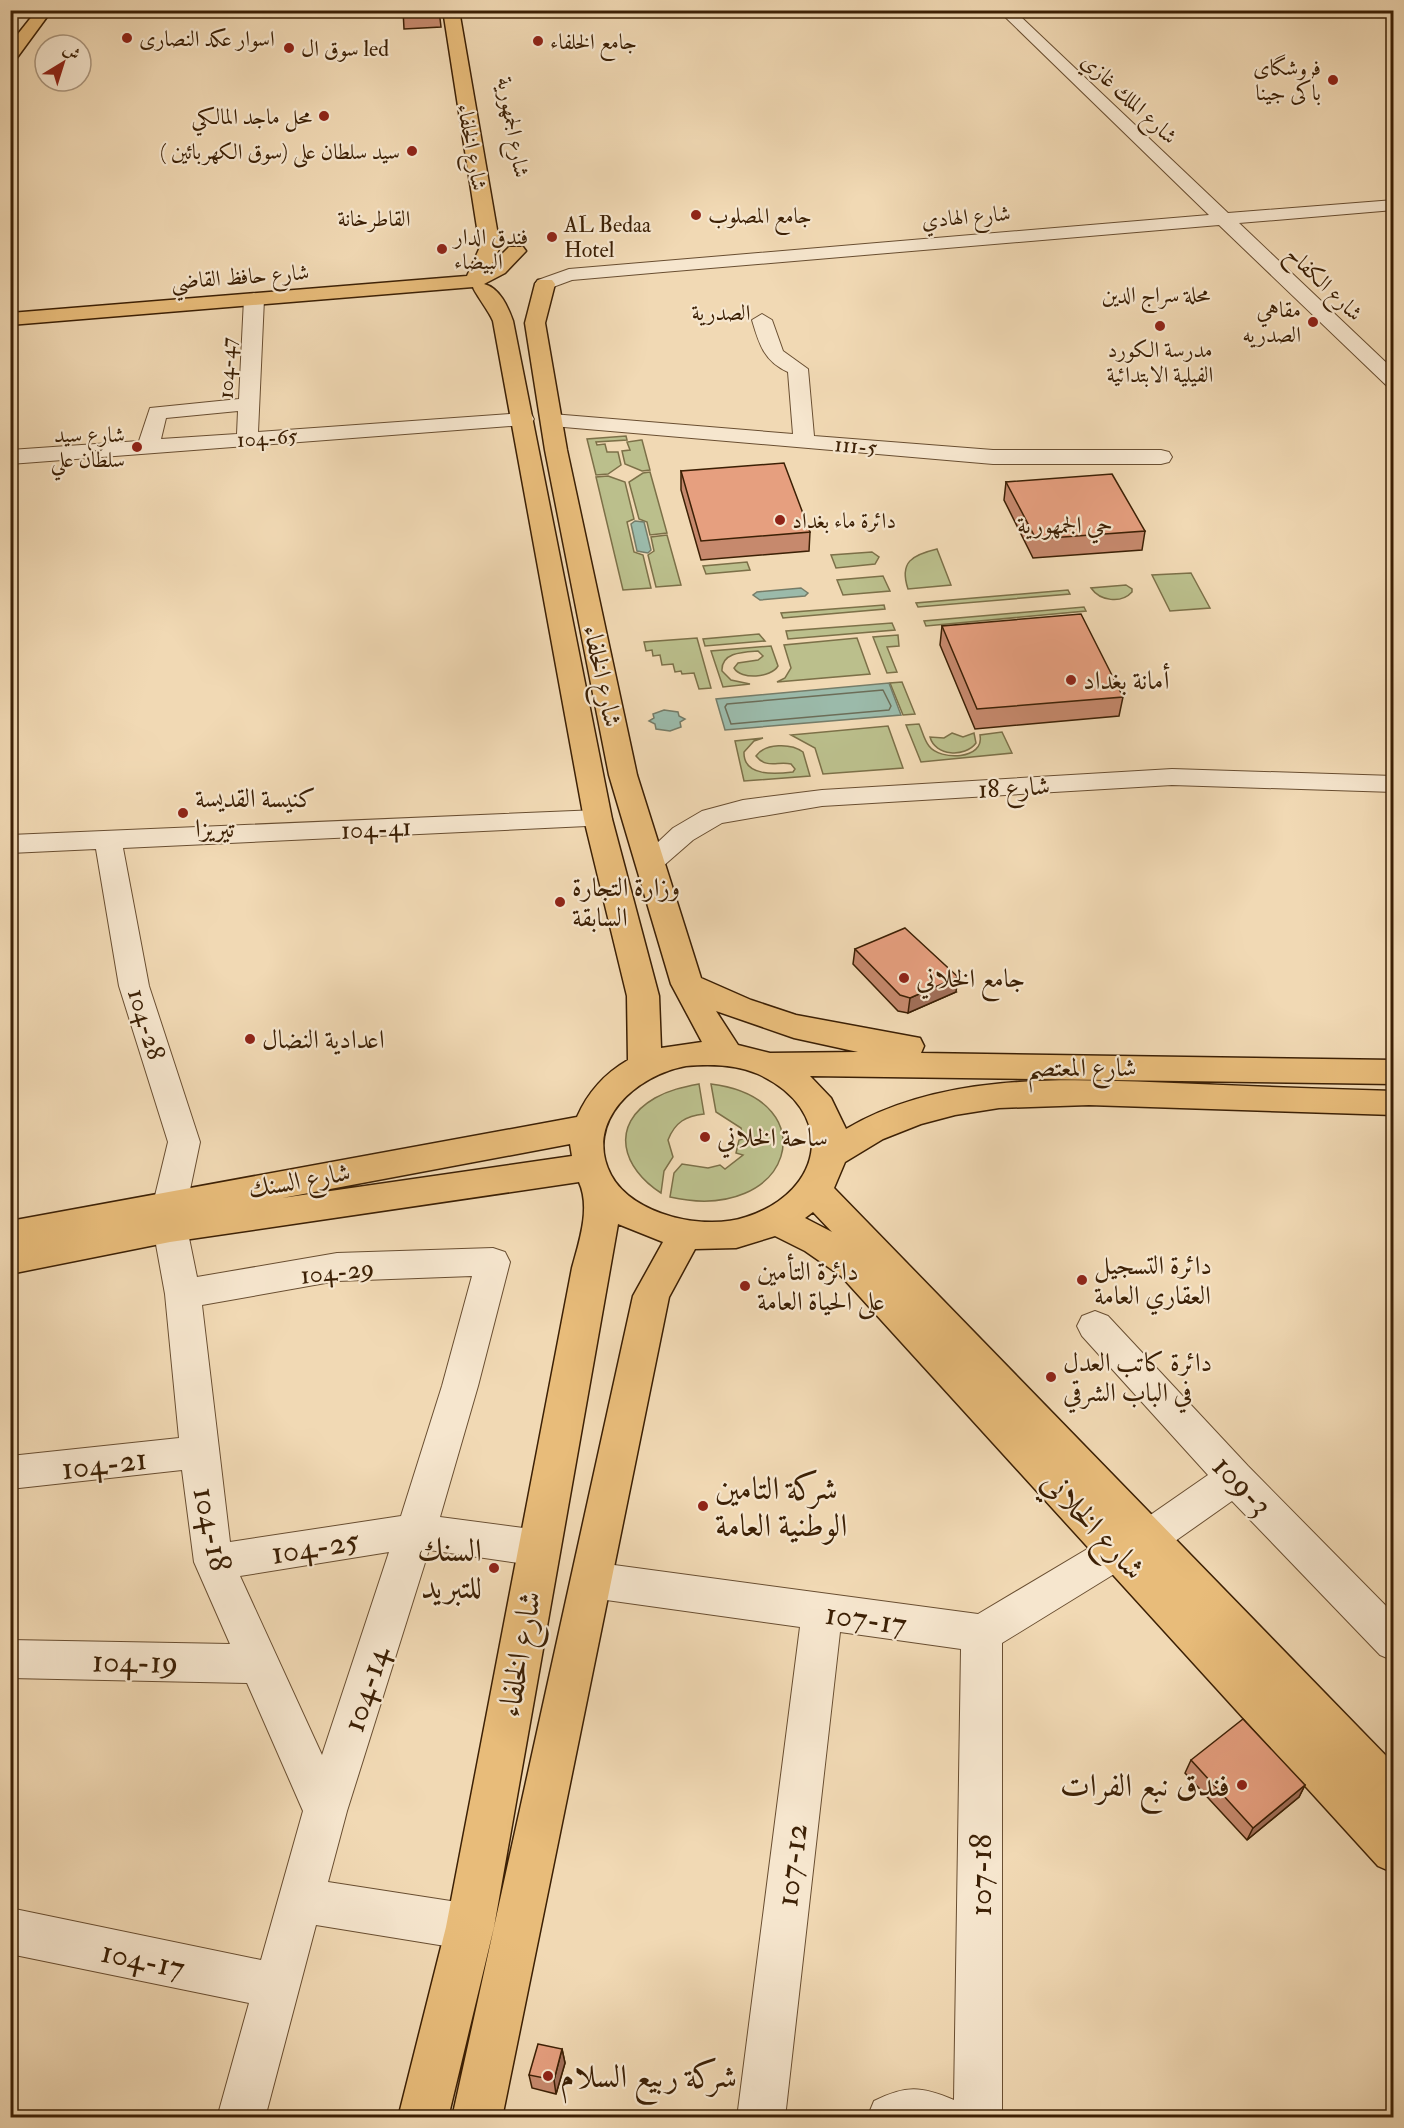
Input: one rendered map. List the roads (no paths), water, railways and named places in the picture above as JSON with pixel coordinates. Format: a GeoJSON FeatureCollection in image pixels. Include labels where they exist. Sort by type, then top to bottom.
{"type":"FeatureCollection","features":[{"type":"Feature","properties":{"kind":"main road"},"geometry":{"type":"LineString","coordinates":[[10,56],[45,10]]}},
{"type":"Feature","properties":{"kind":"main road","name":"شارع الخلفاء"},"geometry":{"type":"LineString","coordinates":[[450,10],[490,247],[478,285],[496,304],[503,321],[598,819],[643,996],[645,1066]]}},
{"type":"Feature","properties":{"kind":"main road"},"geometry":{"type":"LineString","coordinates":[[514,243],[531,279],[478,285],[498,269],[514,243]]}},
{"type":"Feature","properties":{"kind":"main road","name":"شارع الخلفاء"},"geometry":{"type":"LineString","coordinates":[[531,279],[535,323],[552,420],[623,775],[652,861],[687,984],[704,1019],[727,1054]]}},
{"type":"Feature","properties":{"kind":"main road","name":"شارع حافظ القاضي"},"geometry":{"type":"LineString","coordinates":[[10,319],[254,299],[478,285]]}},
{"type":"Feature","properties":{"kind":"main road"},"geometry":{"type":"LineString","coordinates":[[687,984],[765,1018],[841,1038],[889,1045],[1206,1068]]}},
{"type":"Feature","properties":{"kind":"main road"},"geometry":{"type":"LineString","coordinates":[[684,1054],[727,1054],[770,1065],[805,1088],[826,1119],[831,1154],[815,1191],[778,1221],[734,1234],[685,1235],[652,1226],[623,1210],[596,1178],[588,1128],[599,1103],[618,1082],[645,1066],[684,1054]]}},
{"type":"Feature","properties":{"kind":"main road","name":"شارع المعتصم"},"geometry":{"type":"LineString","coordinates":[[770,1065],[834,1063],[1394,1072]]}},
{"type":"Feature","properties":{"kind":"main road","name":"شارع المعتصم"},"geometry":{"type":"LineString","coordinates":[[831,1154],[857,1136],[913,1111],[982,1098],[1050,1092],[1394,1103]]}},
{"type":"Feature","properties":{"kind":"main road","name":"شارع السنك"},"geometry":{"type":"LineString","coordinates":[[10,1260],[170,1216],[588,1128]]}},
{"type":"Feature","properties":{"kind":"main road","name":"شارع الخلفاء"},"geometry":{"type":"LineString","coordinates":[[423,2118],[470,1928],[590,1268],[600,1232],[596,1178]]}},
{"type":"Feature","properties":{"kind":"main road","name":"شارع السنك"},"geometry":{"type":"LineString","coordinates":[[10,1235],[45,1229],[170,1216],[596,1178]]}},
{"type":"Feature","properties":{"kind":"main road","name":"شارع الخلاني"},"geometry":{"type":"LineString","coordinates":[[815,1191],[1132,1545],[1394,1850]]}},
{"type":"Feature","properties":{"kind":"main road","name":"شارع الخلاني"},"geometry":{"type":"LineString","coordinates":[[778,1221],[818,1240],[854,1266],[1132,1545],[1394,1797]]}},
{"type":"Feature","properties":{"kind":"main road"},"geometry":{"type":"LineString","coordinates":[[10,1223],[23,1223],[45,1229]]}},
{"type":"Feature","properties":{"kind":"main road","name":"شارع الخلفاء"},"geometry":{"type":"LineString","coordinates":[[477,2118],[651,1296],[685,1235]]}},
{"type":"Feature","properties":{"kind":"street"},"geometry":{"type":"LineString","coordinates":[[1006,11],[1046,10]]}},
{"type":"Feature","properties":{"kind":"street","name":"شارع الملك غازي"},"geometry":{"type":"LineString","coordinates":[[1006,11],[1224,219]]}},
{"type":"Feature","properties":{"kind":"street","name":"شارع الهادي"},"geometry":{"type":"LineString","coordinates":[[531,279],[1394,205]]}},
{"type":"Feature","properties":{"kind":"street","name":"شارع الكفاح"},"geometry":{"type":"LineString","coordinates":[[1224,219],[1394,382]]}},
{"type":"Feature","properties":{"kind":"street","name":"104-47"},"geometry":{"type":"LineString","coordinates":[[247,439],[254,299]]}},
{"type":"Feature","properties":{"kind":"street"},"geometry":{"type":"LineString","coordinates":[[762,320],[772,355],[781,362],[798,369],[804,441]]}},
{"type":"Feature","properties":{"kind":"street"},"geometry":{"type":"LineString","coordinates":[[148,446],[157,412],[249,404]]}},
{"type":"Feature","properties":{"kind":"street","name":"104-65"},"geometry":{"type":"LineString","coordinates":[[10,457],[523,419]]}},
{"type":"Feature","properties":{"kind":"street","name":"111-5"},"geometry":{"type":"LineString","coordinates":[[552,420],[993,457],[1161,457]]}},
{"type":"Feature","properties":{"kind":"street","name":"شارع 18"},"geometry":{"type":"LineString","coordinates":[[652,861],[696,825],[743,809],[822,798],[1172,777],[1394,784]]}},
{"type":"Feature","properties":{"kind":"street","name":"104-41"},"geometry":{"type":"LineString","coordinates":[[10,844],[598,819]]}},
{"type":"Feature","properties":{"kind":"street","name":"104-28"},"geometry":{"type":"LineString","coordinates":[[108,840],[134,986],[184,1142],[170,1216]]}},
{"type":"Feature","properties":{"kind":"street","name":"104-18"},"geometry":{"type":"LineString","coordinates":[[170,1216],[183,1294],[198,1452],[214,1562],[325,1811]]}},
{"type":"Feature","properties":{"kind":"street","name":"104-29"},"geometry":{"type":"LineString","coordinates":[[183,1294],[338,1268],[493,1262]]}},
{"type":"Feature","properties":{"kind":"street","name":"104-14"},"geometry":{"type":"LineString","coordinates":[[241,2118],[325,1811],[416,1531],[460,1386],[493,1262]]}},
{"type":"Feature","properties":{"kind":"street","name":"109-3"},"geometry":{"type":"LineString","coordinates":[[1095,1326],[1235,1478],[1394,1642]]}},
{"type":"Feature","properties":{"kind":"street","name":"104-21"},"geometry":{"type":"LineString","coordinates":[[10,1473],[198,1452]]}},
{"type":"Feature","properties":{"kind":"street"},"geometry":{"type":"LineString","coordinates":[[982,1634],[1132,1545],[1235,1478]]}},
{"type":"Feature","properties":{"kind":"street","name":"104-25"},"geometry":{"type":"LineString","coordinates":[[214,1562],[416,1531],[538,1548]]}},
{"type":"Feature","properties":{"kind":"street","name":"107-17"},"geometry":{"type":"LineString","coordinates":[[592,1580],[982,1634]]}},
{"type":"Feature","properties":{"kind":"street","name":"107-12"},"geometry":{"type":"LineString","coordinates":[[760,2118],[822,1612]]}},
{"type":"Feature","properties":{"kind":"street","name":"107-18"},"geometry":{"type":"LineString","coordinates":[[978,2118],[982,1634]]}},
{"type":"Feature","properties":{"kind":"street","name":"104-19"},"geometry":{"type":"LineString","coordinates":[[10,1659],[260,1664]]}},
{"type":"Feature","properties":{"kind":"street"},"geometry":{"type":"LineString","coordinates":[[300,1900],[470,1928]]}},
{"type":"Feature","properties":{"kind":"street","name":"104-17"},"geometry":{"type":"LineString","coordinates":[[10,1931],[276,1986]]}},
{"type":"Feature","properties":{"kind":"street"},"geometry":{"type":"LineString","coordinates":[[891,2118],[903,2112],[939,2118]]}},
{"type":"Feature","properties":{"kind":"water"},"geometry":{"type":"Polygon","coordinates":[[[635,521],[644,522],[651,550],[648,553],[637,551],[631,524],[635,521]]]}},
{"type":"Feature","properties":{"kind":"water"},"geometry":{"type":"Polygon","coordinates":[[[801,588],[808,593],[805,596],[760,600],[753,595],[757,592],[801,588]]]}},
{"type":"Feature","properties":{"kind":"water"},"geometry":{"type":"Polygon","coordinates":[[[889,683],[901,715],[725,730],[716,699],[889,683]]]}},
{"type":"Feature","properties":{"kind":"water"},"geometry":{"type":"Polygon","coordinates":[[[664,710],[678,712],[679,716],[685,719],[680,722],[681,727],[670,731],[656,729],[655,724],[649,721],[654,718],[653,714],[664,710]]]}},
{"type":"Feature","properties":{"kind":"place","name":"اسوار عكد النصارى"},"geometry":{"type":"Point","coordinates":[127,38]}},
{"type":"Feature","properties":{"kind":"place","name":"جامع الخلفاء"},"geometry":{"type":"Point","coordinates":[538,41]}},
{"type":"Feature","properties":{"kind":"place","name":"سوق ال led"},"geometry":{"type":"Point","coordinates":[289,48]}},
{"type":"Feature","properties":{"kind":"place","name":"فروشگاى باكى جينا"},"geometry":{"type":"Point","coordinates":[1333,80]}},
{"type":"Feature","properties":{"kind":"place","name":"محل ماجد المالكي"},"geometry":{"type":"Point","coordinates":[324,116]}},
{"type":"Feature","properties":{"kind":"place","name":"سيد سلطان على (سوق الكهربائين )"},"geometry":{"type":"Point","coordinates":[412,151]}},
{"type":"Feature","properties":{"kind":"place","name":"جامع المصلوب"},"geometry":{"type":"Point","coordinates":[696,215]}},
{"type":"Feature","properties":{"kind":"place","name":"AL Bedaa Hotel"},"geometry":{"type":"Point","coordinates":[552,237]}},
{"type":"Feature","properties":{"kind":"place","name":"فندق الدار البيضاء"},"geometry":{"type":"Point","coordinates":[442,249]}},
{"type":"Feature","properties":{"kind":"place","name":"مقاهي الصدريه"},"geometry":{"type":"Point","coordinates":[1313,322]}},
{"type":"Feature","properties":{"kind":"place","name":"مدرسة الكورد الفيلية الابتدائية"},"geometry":{"type":"Point","coordinates":[1160,326]}},
{"type":"Feature","properties":{"kind":"place","name":"شارع سيد سلطان علي"},"geometry":{"type":"Point","coordinates":[137,447]}},
{"type":"Feature","properties":{"kind":"place","name":"دائرة ماء بغداد"},"geometry":{"type":"Point","coordinates":[780,520]}},
{"type":"Feature","properties":{"kind":"place","name":"أمانة بغداد"},"geometry":{"type":"Point","coordinates":[1071,680]}},
{"type":"Feature","properties":{"kind":"place","name":"كنيسة القديسة تيريزا"},"geometry":{"type":"Point","coordinates":[183,813]}},
{"type":"Feature","properties":{"kind":"place","name":"وزارة التجارة السابقة"},"geometry":{"type":"Point","coordinates":[560,902]}},
{"type":"Feature","properties":{"kind":"place","name":"جامع الخلاني"},"geometry":{"type":"Point","coordinates":[904,978]}},
{"type":"Feature","properties":{"kind":"place","name":"اعدادية النضال"},"geometry":{"type":"Point","coordinates":[250,1039]}},
{"type":"Feature","properties":{"kind":"place","name":"ساحة الخلاني"},"geometry":{"type":"Point","coordinates":[705,1137]}},
{"type":"Feature","properties":{"kind":"place","name":"دائرة التسجيل العقاري العامة"},"geometry":{"type":"Point","coordinates":[1082,1280]}},
{"type":"Feature","properties":{"kind":"place","name":"دائرة التأمين على الحياة العامة"},"geometry":{"type":"Point","coordinates":[745,1286]}},
{"type":"Feature","properties":{"kind":"place","name":"دائرة كاتب العدل في الباب الشرقي"},"geometry":{"type":"Point","coordinates":[1051,1377]}},
{"type":"Feature","properties":{"kind":"place","name":"شركة التامين الوطنية العامة"},"geometry":{"type":"Point","coordinates":[703,1506]}},
{"type":"Feature","properties":{"kind":"place","name":"السنك للتبريد"},"geometry":{"type":"Point","coordinates":[494,1568]}},
{"type":"Feature","properties":{"kind":"place","name":"فندق نبع الفرات"},"geometry":{"type":"Point","coordinates":[1242,1785]}},
{"type":"Feature","properties":{"kind":"place","name":"شركة ربيع السلام"},"geometry":{"type":"Point","coordinates":[548,2076]}},
{"type":"Feature","properties":{"kind":"district","name":"القاطرخانة"},"geometry":{"type":"Point","coordinates":[374,218]}},
{"type":"Feature","properties":{"kind":"district","name":"محلة سراج الدين"},"geometry":{"type":"Point","coordinates":[1156,294]}},
{"type":"Feature","properties":{"kind":"district","name":"الصدرية"},"geometry":{"type":"Point","coordinates":[721,312]}},
{"type":"Feature","properties":{"kind":"district","name":"حي الجمهورية"},"geometry":{"type":"Point","coordinates":[1065,525]}}]}
